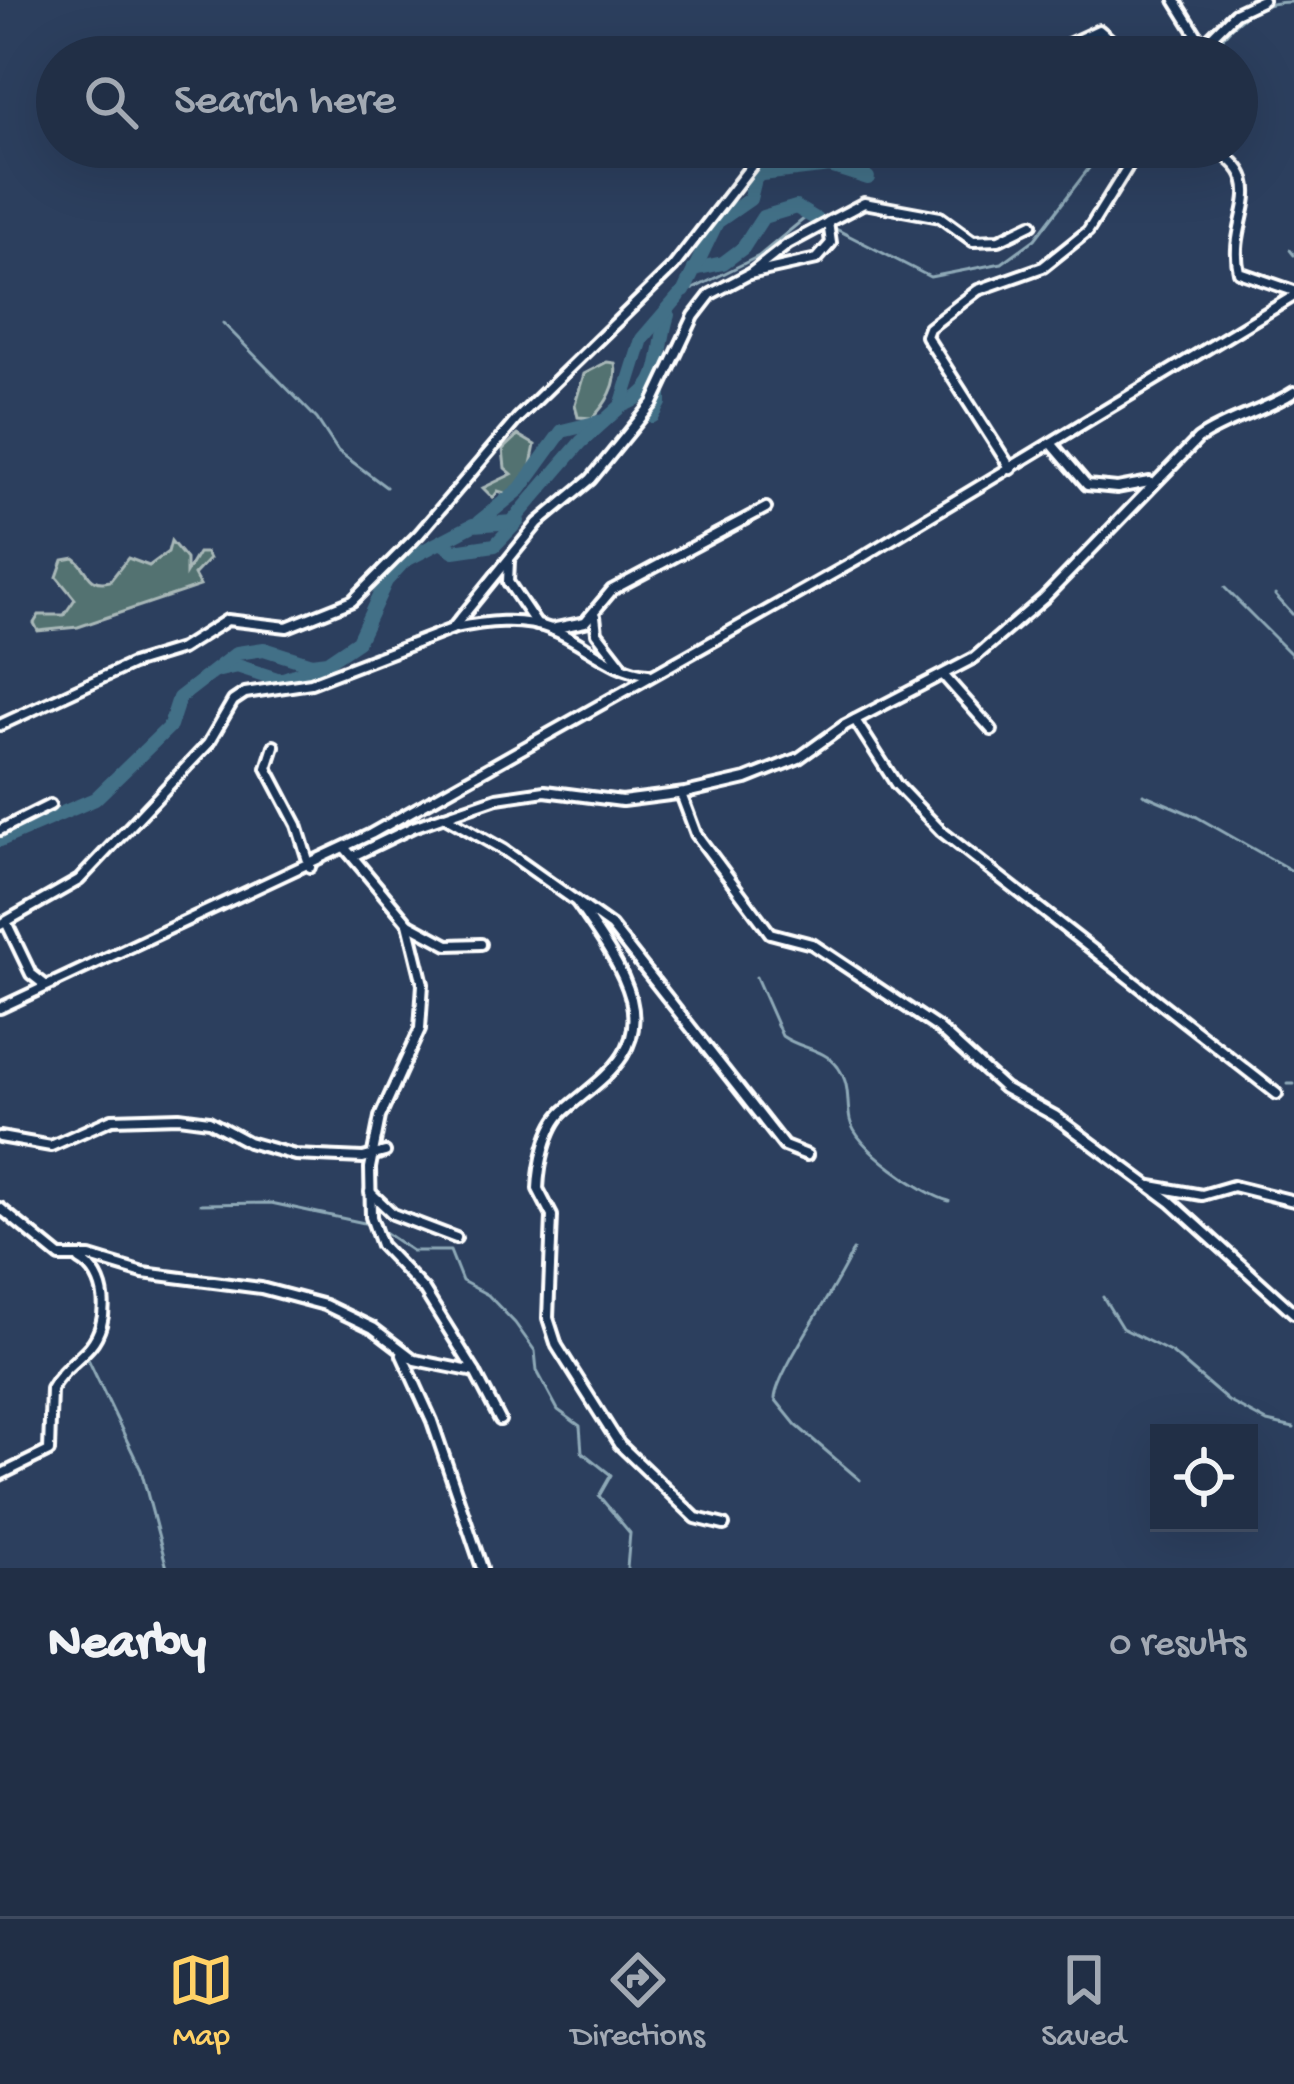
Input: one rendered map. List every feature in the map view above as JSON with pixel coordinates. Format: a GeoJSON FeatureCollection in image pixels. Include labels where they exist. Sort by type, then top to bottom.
{"type":"FeatureCollection","features":[{"type":"Feature","properties":{"kind":"street"},"geometry":{"type":"LineString","coordinates":[[1175,0],[1197,36]]}},
{"type":"Feature","properties":{"kind":"street"},"geometry":{"type":"LineString","coordinates":[[1212,36],[1235,13],[1263,0]]}},
{"type":"Feature","properties":{"kind":"street"},"geometry":{"type":"LineString","coordinates":[[0,725],[132,664],[181,649],[227,620],[287,627],[352,601],[419,534],[518,418],[673,267],[745,168]]}},
{"type":"Feature","properties":{"kind":"street"},"geometry":{"type":"LineString","coordinates":[[1011,469],[926,336],[928,328],[978,290],[1043,268],[1088,231],[1128,168]]}},
{"type":"Feature","properties":{"kind":"street"},"geometry":{"type":"LineString","coordinates":[[1238,168],[1248,187],[1236,243],[1239,272],[1294,293]]}},
{"type":"Feature","properties":{"kind":"street"},"geometry":{"type":"LineString","coordinates":[[452,628],[538,523],[590,479],[653,404],[702,304],[864,203],[940,217],[973,241],[999,240],[1032,224]]}},
{"type":"Feature","properties":{"kind":"street"},"geometry":{"type":"LineString","coordinates":[[749,274],[817,259],[831,243],[828,222]]}},
{"type":"Feature","properties":{"kind":"street"},"geometry":{"type":"LineString","coordinates":[[0,1008],[345,848],[1011,469],[1294,293]]}},
{"type":"Feature","properties":{"kind":"street"},"geometry":{"type":"LineString","coordinates":[[355,855],[443,815],[545,790],[622,801],[680,794],[773,770],[855,720],[943,676],[1044,598],[1154,480],[1222,422],[1264,411],[1294,392]]}},
{"type":"Feature","properties":{"kind":"street"},"geometry":{"type":"LineString","coordinates":[[1052,443],[1087,485],[1117,488],[1154,480]]}},
{"type":"Feature","properties":{"kind":"street"},"geometry":{"type":"LineString","coordinates":[[48,986],[31,974],[2,926],[79,880],[208,744],[233,700],[245,693],[311,683],[452,628],[506,622],[574,627],[595,614],[612,590],[766,508]]}},
{"type":"Feature","properties":{"kind":"street"},"geometry":{"type":"LineString","coordinates":[[510,557],[508,583],[538,626]]}},
{"type":"Feature","properties":{"kind":"street"},"geometry":{"type":"LineString","coordinates":[[595,614],[602,642],[626,669]]}},
{"type":"Feature","properties":{"kind":"street"},"geometry":{"type":"LineString","coordinates":[[551,628],[626,669],[651,674]]}},
{"type":"Feature","properties":{"kind":"street"},"geometry":{"type":"LineString","coordinates":[[943,676],[974,703],[992,730]]}},
{"type":"Feature","properties":{"kind":"street"},"geometry":{"type":"LineString","coordinates":[[855,720],[904,795],[941,831],[1277,1094]]}},
{"type":"Feature","properties":{"kind":"street"},"geometry":{"type":"LineString","coordinates":[[274,746],[267,768],[297,825],[310,867]]}},
{"type":"Feature","properties":{"kind":"street"},"geometry":{"type":"LineString","coordinates":[[680,794],[696,834],[770,933],[825,952],[938,1028],[1004,1088],[1039,1105],[1150,1186],[1294,1313]]}},
{"type":"Feature","properties":{"kind":"street"},"geometry":{"type":"LineString","coordinates":[[0,830],[50,805]]}},
{"type":"Feature","properties":{"kind":"street"},"geometry":{"type":"LineString","coordinates":[[443,815],[577,901],[619,934],[784,1146],[807,1155]]}},
{"type":"Feature","properties":{"kind":"street"},"geometry":{"type":"LineString","coordinates":[[345,848],[408,922],[448,945],[482,944]]}},
{"type":"Feature","properties":{"kind":"street"},"geometry":{"type":"LineString","coordinates":[[577,901],[627,988],[634,1031],[616,1066],[563,1112],[550,1132],[538,1189],[552,1216],[548,1318],[557,1346],[620,1444],[696,1518],[724,1525]]}},
{"type":"Feature","properties":{"kind":"street"},"geometry":{"type":"LineString","coordinates":[[408,922],[424,984],[420,1029],[384,1105],[372,1155],[369,1208],[382,1245],[424,1290],[500,1420]]}},
{"type":"Feature","properties":{"kind":"street"},"geometry":{"type":"LineString","coordinates":[[0,1136],[51,1146],[112,1120],[179,1117],[208,1121],[248,1142],[295,1154],[385,1152]]}},
{"type":"Feature","properties":{"kind":"street"},"geometry":{"type":"LineString","coordinates":[[1150,1186],[1202,1195],[1233,1186],[1294,1201]]}},
{"type":"Feature","properties":{"kind":"street"},"geometry":{"type":"LineString","coordinates":[[370,1192],[393,1214],[455,1238]]}},
{"type":"Feature","properties":{"kind":"street"},"geometry":{"type":"LineString","coordinates":[[0,1208],[53,1253],[261,1288],[325,1305],[373,1328],[398,1349],[427,1364],[476,1372]]}},
{"type":"Feature","properties":{"kind":"street"},"geometry":{"type":"LineString","coordinates":[[0,1475],[49,1451],[51,1389],[93,1343],[100,1326],[99,1275],[73,1257]]}},
{"type":"Feature","properties":{"kind":"street"},"geometry":{"type":"LineString","coordinates":[[398,1349],[432,1421],[482,1568]]}},
{"type":"Feature","properties":{"kind":"green space"},"geometry":{"type":"Polygon","coordinates":[[[607,362],[615,363],[610,393],[592,418],[578,417],[575,404],[584,374],[607,362]]]}},
{"type":"Feature","properties":{"kind":"green space"},"geometry":{"type":"Polygon","coordinates":[[[518,435],[535,445],[529,474],[511,495],[498,491],[493,498],[483,488],[512,474],[505,468],[503,449],[518,435]]]}},
{"type":"Feature","properties":{"kind":"green space"},"geometry":{"type":"Polygon","coordinates":[[[171,541],[186,559],[186,573],[198,553],[206,553],[209,559],[194,575],[200,586],[78,627],[38,631],[34,623],[39,615],[64,615],[75,599],[57,577],[63,560],[74,558],[92,579],[110,581],[128,558],[149,566],[168,552],[171,541]]]}},
{"type":"Feature","properties":{"kind":"waterway"},"geometry":{"type":"LineString","coordinates":[[1225,36],[1255,10],[1294,2]]}},
{"type":"Feature","properties":{"kind":"waterway"},"geometry":{"type":"LineString","coordinates":[[684,291],[717,222],[750,199],[755,179],[766,168]]}},
{"type":"Feature","properties":{"kind":"waterway"},"geometry":{"type":"LineString","coordinates":[[762,174],[813,168]]}},
{"type":"Feature","properties":{"kind":"waterway"},"geometry":{"type":"LineString","coordinates":[[836,168],[868,178]]}},
{"type":"Feature","properties":{"kind":"waterway"},"geometry":{"type":"LineString","coordinates":[[834,228],[930,277],[1002,263],[1035,239],[1089,168]]}},
{"type":"Feature","properties":{"kind":"waterway"},"geometry":{"type":"LineString","coordinates":[[694,269],[723,263],[743,248],[763,217],[796,207],[821,222]]}},
{"type":"Feature","properties":{"kind":"waterway"},"geometry":{"type":"LineString","coordinates":[[679,296],[759,256],[805,218],[820,221]]}},
{"type":"Feature","properties":{"kind":"waterway"},"geometry":{"type":"LineString","coordinates":[[1290,250],[1294,255]]}},
{"type":"Feature","properties":{"kind":"waterway"},"geometry":{"type":"LineString","coordinates":[[0,840],[95,799],[170,726],[179,698],[237,653],[264,649],[311,664],[327,662],[358,641],[386,581],[404,561],[473,525],[512,522],[581,442],[621,406],[642,339],[679,296]]}},
{"type":"Feature","properties":{"kind":"waterway"},"geometry":{"type":"LineString","coordinates":[[621,406],[636,399],[653,380],[668,315]]}},
{"type":"Feature","properties":{"kind":"waterway"},"geometry":{"type":"LineString","coordinates":[[223,323],[317,419],[338,451],[386,487]]}},
{"type":"Feature","properties":{"kind":"waterway"},"geometry":{"type":"LineString","coordinates":[[653,416],[660,403],[660,378]]}},
{"type":"Feature","properties":{"kind":"waterway"},"geometry":{"type":"LineString","coordinates":[[479,522],[520,489],[562,431],[603,421]]}},
{"type":"Feature","properties":{"kind":"waterway"},"geometry":{"type":"LineString","coordinates":[[442,543],[454,551],[495,545],[518,521]]}},
{"type":"Feature","properties":{"kind":"waterway"},"geometry":{"type":"LineString","coordinates":[[1225,588],[1294,657]]}},
{"type":"Feature","properties":{"kind":"waterway"},"geometry":{"type":"LineString","coordinates":[[1275,595],[1294,616]]}},
{"type":"Feature","properties":{"kind":"waterway"},"geometry":{"type":"LineString","coordinates":[[220,670],[237,666],[280,680],[317,667]]}},
{"type":"Feature","properties":{"kind":"waterway"},"geometry":{"type":"LineString","coordinates":[[1143,794],[1197,817],[1294,872]]}},
{"type":"Feature","properties":{"kind":"waterway"},"geometry":{"type":"LineString","coordinates":[[756,977],[782,1036],[826,1056],[838,1067],[850,1120],[864,1144],[908,1180],[949,1201]]}},
{"type":"Feature","properties":{"kind":"waterway"},"geometry":{"type":"LineString","coordinates":[[1288,1084],[1294,1084]]}},
{"type":"Feature","properties":{"kind":"waterway"},"geometry":{"type":"LineString","coordinates":[[201,1204],[271,1203],[369,1224]]}},
{"type":"Feature","properties":{"kind":"waterway"},"geometry":{"type":"LineString","coordinates":[[378,1228],[412,1251],[450,1251],[462,1281],[488,1295],[515,1323],[535,1351],[537,1371],[558,1410],[580,1426],[582,1452],[611,1475],[599,1496],[630,1533],[627,1568]]}},
{"type":"Feature","properties":{"kind":"waterway"},"geometry":{"type":"LineString","coordinates":[[853,1250],[786,1370],[775,1399],[796,1425],[860,1480]]}},
{"type":"Feature","properties":{"kind":"waterway"},"geometry":{"type":"LineString","coordinates":[[1103,1297],[1122,1328],[1172,1353],[1228,1401],[1267,1422],[1294,1428]]}},
{"type":"Feature","properties":{"kind":"waterway"},"geometry":{"type":"LineString","coordinates":[[87,1357],[141,1470],[167,1568]]}}]}
